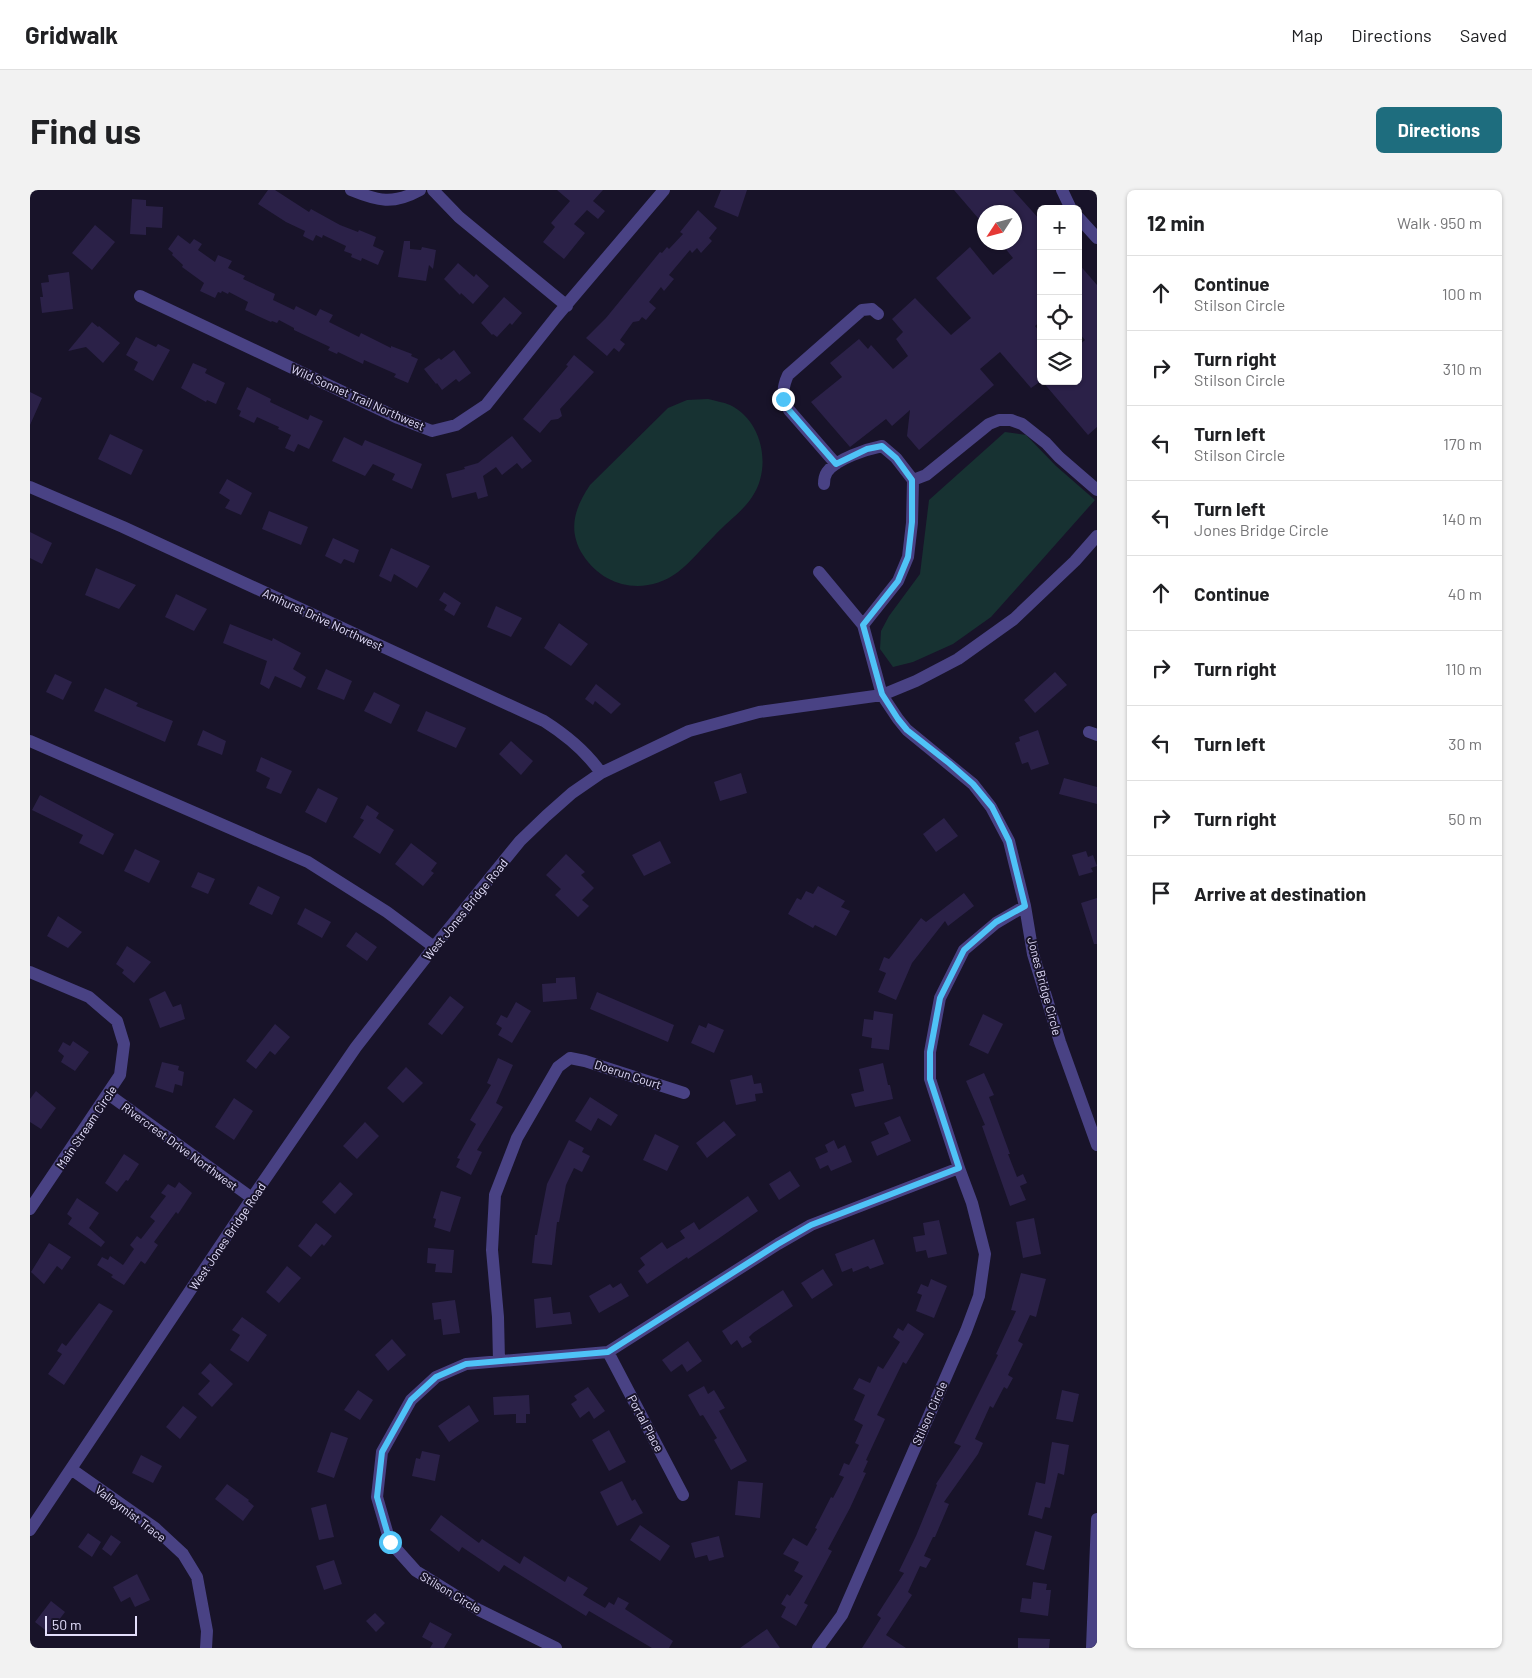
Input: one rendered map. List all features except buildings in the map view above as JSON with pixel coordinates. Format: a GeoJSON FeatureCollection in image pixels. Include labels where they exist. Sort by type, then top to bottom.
{"type":"FeatureCollection","features":[{"type":"Feature","properties":{"kind":"street"},"geometry":{"type":"LineString","coordinates":[[351,190],[372,198],[388,201],[406,197],[420,190]]}},
{"type":"Feature","properties":{"kind":"street"},"geometry":{"type":"LineString","coordinates":[[433,190],[459,217],[567,306]]}},
{"type":"Feature","properties":{"kind":"street","name":"Wild Sonnet Trail Northwest"},"geometry":{"type":"LineString","coordinates":[[140,296],[398,418],[432,431],[456,425],[486,406],[664,190]]}},
{"type":"Feature","properties":{"kind":"street"},"geometry":{"type":"LineString","coordinates":[[1062,190],[1069,205]]}},
{"type":"Feature","properties":{"kind":"street"},"geometry":{"type":"LineString","coordinates":[[1082,221],[1097,238]]}},
{"type":"Feature","properties":{"kind":"street"},"geometry":{"type":"LineString","coordinates":[[836,464],[789,410],[783,399],[783,387],[788,375],[862,310],[872,309],[878,314]]}},
{"type":"Feature","properties":{"kind":"street"},"geometry":{"type":"LineString","coordinates":[[912,480],[926,475],[989,424],[999,420],[1011,420],[1030,430],[1097,490]]}},
{"type":"Feature","properties":{"kind":"street"},"geometry":{"type":"LineString","coordinates":[[819,572],[863,625],[898,581],[908,557],[912,522],[912,480],[896,458],[882,446],[867,449],[836,464],[826,473],[824,484]]}},
{"type":"Feature","properties":{"kind":"street","name":"Amhurst Drive Northwest"},"geometry":{"type":"LineString","coordinates":[[30,487],[124,527],[544,721],[567,736],[592,760],[601,773]]}},
{"type":"Feature","properties":{"kind":"street","name":"West Jones Bridge Road"},"geometry":{"type":"LineString","coordinates":[[31,1525],[356,1047],[520,841],[572,793],[601,773],[689,731],[759,712],[882,694],[916,682],[958,659],[1014,619],[1074,562],[1097,536]]}},
{"type":"Feature","properties":{"kind":"street","name":"Jones Bridge Circle"},"geometry":{"type":"LineString","coordinates":[[863,625],[882,694],[907,730],[973,784],[992,807],[1009,841],[1036,962],[1060,1042],[1097,1144]]}},
{"type":"Feature","properties":{"kind":"street"},"geometry":{"type":"LineString","coordinates":[[30,741],[308,862],[387,912],[434,947]]}},
{"type":"Feature","properties":{"kind":"street","name":"Stilson Circle"},"geometry":{"type":"LineString","coordinates":[[818,1648],[842,1615],[966,1331],[979,1296],[985,1254],[972,1203],[930,1079],[930,1052],[940,998],[964,950],[996,922],[1025,906]]}},
{"type":"Feature","properties":{"kind":"street","name":"Main Stream Circle"},"geometry":{"type":"LineString","coordinates":[[30,972],[89,998],[117,1021],[124,1044],[120,1075],[30,1209]]}},
{"type":"Feature","properties":{"kind":"street","name":"Doerun Court"},"geometry":{"type":"LineString","coordinates":[[498,1361],[498,1317],[492,1250],[495,1195],[517,1138],[558,1067],[570,1058],[598,1065],[684,1093]]}},
{"type":"Feature","properties":{"kind":"street","name":"Rivercrest Drive Northwest"},"geometry":{"type":"LineString","coordinates":[[108,1094],[252,1198]]}},
{"type":"Feature","properties":{"kind":"street","name":"Stilson Circle"},"geometry":{"type":"LineString","coordinates":[[556,1648],[479,1610],[416,1571],[390,1542],[377,1497],[382,1452],[411,1400],[436,1377],[466,1364],[608,1352],[811,1225],[959,1168]]}},
{"type":"Feature","properties":{"kind":"street","name":"Portal Place"},"geometry":{"type":"LineString","coordinates":[[608,1352],[683,1495]]}},
{"type":"Feature","properties":{"kind":"street","name":"Valleymist Trace"},"geometry":{"type":"LineString","coordinates":[[70,1469],[155,1528],[183,1554],[197,1577],[207,1631],[206,1648]]}},
{"type":"Feature","properties":{"kind":"street"},"geometry":{"type":"LineString","coordinates":[[1092,1648],[1097,1519]]}},
{"type":"Feature","properties":{"kind":"green space"},"geometry":{"type":"Polygon","coordinates":[[[708,399],[730,405],[741,412],[757,433],[763,459],[762,473],[752,497],[688,564],[666,580],[639,586],[626,585],[602,575],[583,555],[575,537],[574,528],[577,510],[585,493],[590,485],[668,408],[687,400],[708,399]]]}},
{"type":"Feature","properties":{"kind":"green space"},"geometry":{"type":"Polygon","coordinates":[[[1005,432],[1026,435],[1056,466],[1095,500],[991,617],[953,644],[913,662],[893,667],[880,649],[881,631],[889,616],[920,574],[929,500],[1005,432]]]}},
{"type":"Feature","properties":{"kind":"route"},"geometry":{"type":"LineString","coordinates":[[390,1542],[377,1497],[382,1452],[411,1400],[436,1377],[466,1364],[608,1352],[811,1225],[959,1168],[930,1079],[930,1052],[940,998],[964,950],[996,922],[1025,906],[1009,841],[992,807],[973,784],[907,730],[898,719],[882,694],[867,641],[863,625],[898,581],[908,557],[912,522],[912,480],[896,458],[882,446],[867,449],[836,464],[789,410],[783,399]]}}]}
